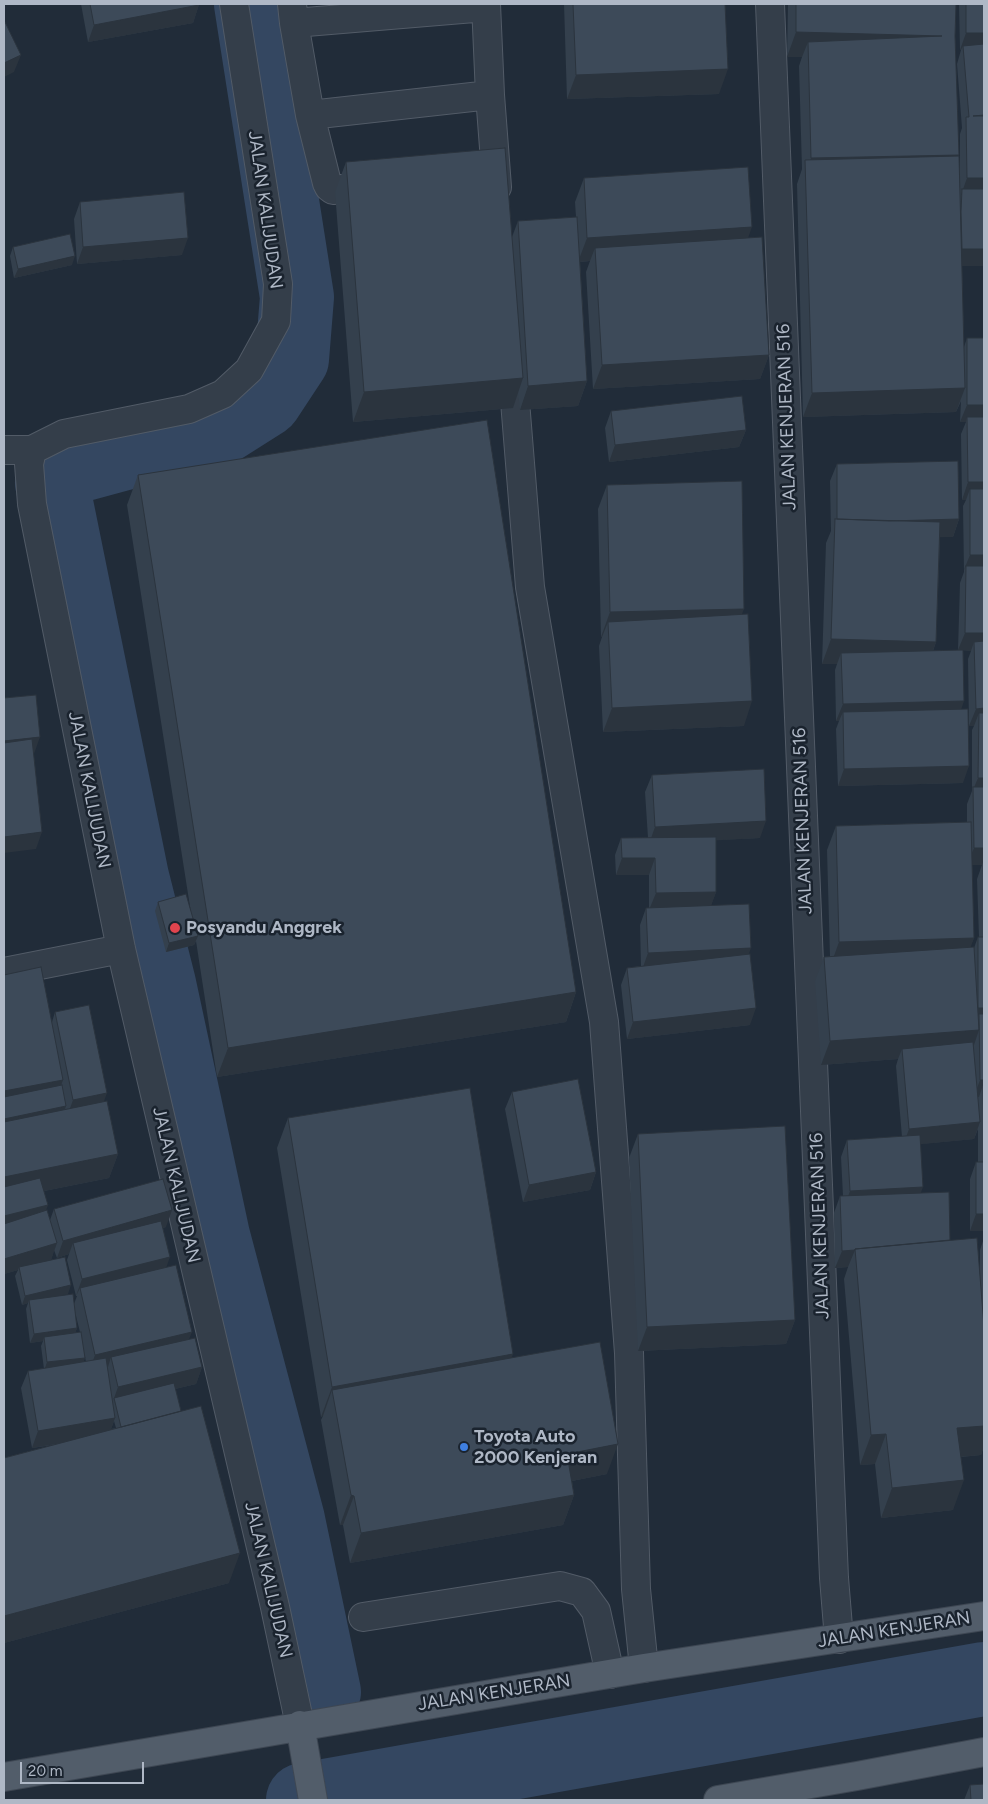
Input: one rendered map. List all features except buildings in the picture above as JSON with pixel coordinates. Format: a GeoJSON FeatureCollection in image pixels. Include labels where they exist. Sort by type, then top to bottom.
{"type":"FeatureCollection","features":[{"type":"Feature","properties":{"kind":"main road","name":"JALAN KENJERAN"},"geometry":{"type":"LineString","coordinates":[[4,1776],[302,1737],[610,1674],[984,1616]]}},
{"type":"Feature","properties":{"kind":"main road"},"geometry":{"type":"LineString","coordinates":[[302,1737],[313,1800]]}},
{"type":"Feature","properties":{"kind":"main road"},"geometry":{"type":"LineString","coordinates":[[718,1800],[749,1797],[984,1752]]}},
{"type":"Feature","properties":{"kind":"street","name":"JALAN KALIJUDAN"},"geometry":{"type":"LineString","coordinates":[[234,4],[278,284],[276,321],[249,370],[223,394],[189,409],[64,434],[32,450],[29,464],[32,504],[121,948],[273,1598],[302,1737]]}},
{"type":"Feature","properties":{"kind":"street","name":"JALAN KENJERAN 516"},"geometry":{"type":"LineString","coordinates":[[770,4],[834,1578],[839,1639]]}},
{"type":"Feature","properties":{"kind":"street"},"geometry":{"type":"LineString","coordinates":[[400,184],[333,190],[329,187],[310,115],[293,13],[486,5],[490,95],[500,214]]}},
{"type":"Feature","properties":{"kind":"street"},"geometry":{"type":"LineString","coordinates":[[310,115],[490,95]]}},
{"type":"Feature","properties":{"kind":"street"},"geometry":{"type":"LineString","coordinates":[[468,178],[496,175]]}},
{"type":"Feature","properties":{"kind":"street"},"geometry":{"type":"LineString","coordinates":[[510,342],[530,587],[604,1022],[628,1353],[636,1589],[644,1668]]}},
{"type":"Feature","properties":{"kind":"street"},"geometry":{"type":"LineString","coordinates":[[4,450],[32,450]]}},
{"type":"Feature","properties":{"kind":"street"},"geometry":{"type":"LineString","coordinates":[[4,972],[121,948]]}},
{"type":"Feature","properties":{"kind":"street"},"geometry":{"type":"LineString","coordinates":[[363,1617],[560,1586],[582,1592],[596,1611],[610,1674]]}},
{"type":"Feature","properties":{"kind":"waterway"},"geometry":{"type":"LineString","coordinates":[[251,4],[297,297],[292,359],[265,400],[224,426],[62,470],[52,483],[132,877],[159,984],[213,1236],[288,1520],[324,1692]]}},
{"type":"Feature","properties":{"kind":"waterway"},"geometry":{"type":"LineString","coordinates":[[303,1800],[984,1679]]}},
{"type":"Feature","properties":{"kind":"place","name":"Posyandu Anggrek"},"geometry":{"type":"Point","coordinates":[175,928]}},
{"type":"Feature","properties":{"kind":"place","name":"Toyota Auto 2000 Kenjeran"},"geometry":{"type":"Point","coordinates":[464,1447]}}]}
